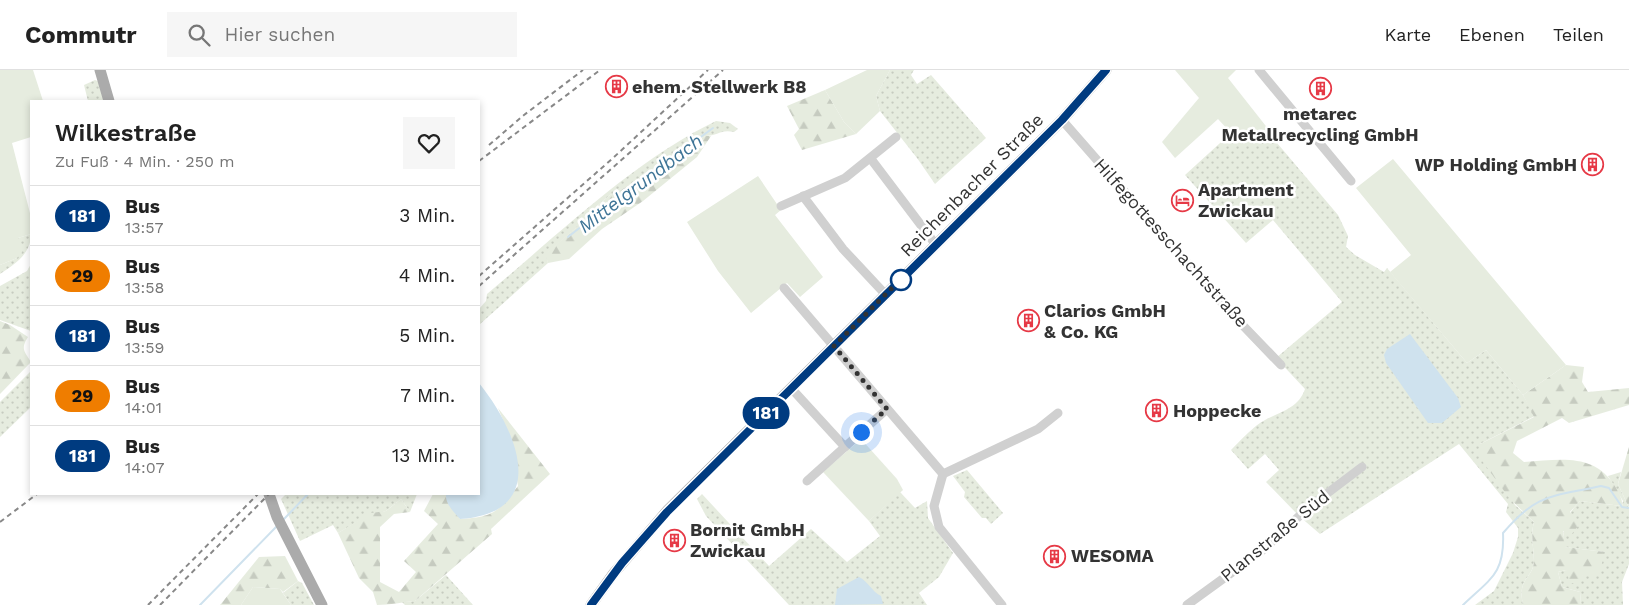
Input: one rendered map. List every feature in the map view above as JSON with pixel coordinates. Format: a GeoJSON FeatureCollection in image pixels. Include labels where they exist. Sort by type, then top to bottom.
{"type":"FeatureCollection","features":[{"type":"Feature","properties":{"kind":"main road"},"geometry":{"type":"LineString","coordinates":[[100,70],[109,100]]}},
{"type":"Feature","properties":{"kind":"main road","name":"Reichenbacher Straße"},"geometry":{"type":"LineString","coordinates":[[591,605],[656,523],[1062,120],[1106,70]]}},
{"type":"Feature","properties":{"kind":"main road"},"geometry":{"type":"LineString","coordinates":[[271,499],[329,605]]}},
{"type":"Feature","properties":{"kind":"main road"},"geometry":{"type":"LineString","coordinates":[[283,522],[322,605]]}},
{"type":"Feature","properties":{"kind":"street"},"geometry":{"type":"LineString","coordinates":[[1259,70],[1351,181]]}},
{"type":"Feature","properties":{"kind":"street","name":"Hilfegottesschachtstraße"},"geometry":{"type":"LineString","coordinates":[[1062,120],[1230,312],[1281,365]]}},
{"type":"Feature","properties":{"kind":"street"},"geometry":{"type":"LineString","coordinates":[[781,206],[845,178],[896,137]]}},
{"type":"Feature","properties":{"kind":"street"},"geometry":{"type":"LineString","coordinates":[[871,159],[936,245]]}},
{"type":"Feature","properties":{"kind":"street"},"geometry":{"type":"LineString","coordinates":[[803,196],[843,249],[886,295]]}},
{"type":"Feature","properties":{"kind":"street"},"geometry":{"type":"LineString","coordinates":[[784,288],[943,474]]}},
{"type":"Feature","properties":{"kind":"street"},"geometry":{"type":"LineString","coordinates":[[791,388],[845,447]]}},
{"type":"Feature","properties":{"kind":"street"},"geometry":{"type":"LineString","coordinates":[[807,481],[887,409]]}},
{"type":"Feature","properties":{"kind":"street"},"geometry":{"type":"LineString","coordinates":[[1002,605],[939,527],[934,506],[943,474],[1038,430],[1058,413]]}},
{"type":"Feature","properties":{"kind":"street","name":"Planstraße Süd"},"geometry":{"type":"LineString","coordinates":[[1188,605],[1264,549],[1309,507],[1362,467]]}},
{"type":"Feature","properties":{"kind":"green space"},"geometry":{"type":"Polygon","coordinates":[[[0,70],[33,70],[43,100],[30,100],[30,137],[12,143],[30,213],[30,234],[18,238],[22,252],[17,258],[0,265],[0,70]]]}},
{"type":"Feature","properties":{"kind":"green space"},"geometry":{"type":"Polygon","coordinates":[[[867,70],[890,70],[876,96],[880,111],[856,134],[844,122],[825,90],[867,70]]]}},
{"type":"Feature","properties":{"kind":"green space"},"geometry":{"type":"Polygon","coordinates":[[[890,70],[914,70],[911,75],[917,84],[931,75],[986,138],[935,184],[880,111],[876,96],[890,70]]]}},
{"type":"Feature","properties":{"kind":"green space"},"geometry":{"type":"Polygon","coordinates":[[[1175,70],[1236,70],[1228,78],[1269,130],[1258,133],[1231,133],[1218,119],[1175,158],[1162,142],[1199,98],[1175,70]]]}},
{"type":"Feature","properties":{"kind":"green space"},"geometry":{"type":"Polygon","coordinates":[[[95,80],[100,82],[106,100],[88,100],[84,85],[95,80]]]}},
{"type":"Feature","properties":{"kind":"green space"},"geometry":{"type":"Polygon","coordinates":[[[825,90],[844,122],[856,134],[802,150],[794,135],[799,129],[787,106],[825,90]]]}},
{"type":"Feature","properties":{"kind":"green space"},"geometry":{"type":"Polygon","coordinates":[[[716,121],[730,123],[738,129],[734,132],[725,131],[705,136],[649,176],[610,195],[584,217],[583,222],[546,254],[548,263],[480,324],[480,308],[486,301],[487,294],[597,200],[685,137],[716,121]]]}},
{"type":"Feature","properties":{"kind":"green space"},"geometry":{"type":"Polygon","coordinates":[[[1269,130],[1272,137],[1338,215],[1348,236],[1346,247],[1355,255],[1384,272],[1387,268],[1467,363],[1486,350],[1523,395],[1535,416],[1480,444],[1515,505],[1534,522],[1532,537],[1534,561],[1531,572],[1522,589],[1523,605],[1475,605],[1494,591],[1513,553],[1518,537],[1518,528],[1506,512],[1508,504],[1459,444],[1320,534],[1299,516],[1266,482],[1279,470],[1265,454],[1248,469],[1231,450],[1256,426],[1286,410],[1302,396],[1305,389],[1276,358],[1342,302],[1273,220],[1246,243],[1185,175],[1231,133],[1258,133],[1269,130]]]}},
{"type":"Feature","properties":{"kind":"green space"},"geometry":{"type":"Polygon","coordinates":[[[705,136],[711,136],[697,157],[643,201],[602,229],[569,259],[548,263],[545,254],[583,222],[584,217],[610,195],[649,176],[705,136]]]}},
{"type":"Feature","properties":{"kind":"green space"},"geometry":{"type":"Polygon","coordinates":[[[1393,159],[1566,365],[1523,395],[1486,350],[1467,363],[1390,272],[1411,255],[1356,188],[1393,159]]]}},
{"type":"Feature","properties":{"kind":"green space"},"geometry":{"type":"Polygon","coordinates":[[[758,176],[781,210],[775,215],[823,277],[800,297],[787,283],[751,313],[718,271],[687,222],[758,176]]]}},
{"type":"Feature","properties":{"kind":"green space"},"geometry":{"type":"Polygon","coordinates":[[[30,234],[30,241],[25,253],[0,274],[0,265],[17,258],[18,238],[30,234]]]}},
{"type":"Feature","properties":{"kind":"green space"},"geometry":{"type":"Polygon","coordinates":[[[30,266],[30,331],[0,320],[0,286],[27,271],[30,266]]]}},
{"type":"Feature","properties":{"kind":"green space"},"geometry":{"type":"Polygon","coordinates":[[[0,321],[28,337],[24,348],[30,363],[0,394],[0,321]]]}},
{"type":"Feature","properties":{"kind":"green space"},"geometry":{"type":"Polygon","coordinates":[[[1566,365],[1584,367],[1582,382],[1588,392],[1629,388],[1629,405],[1569,423],[1562,418],[1517,441],[1513,453],[1524,462],[1576,461],[1598,468],[1616,488],[1622,506],[1580,501],[1570,512],[1578,526],[1571,535],[1563,531],[1565,547],[1605,552],[1599,574],[1582,576],[1580,583],[1570,583],[1566,570],[1558,572],[1562,587],[1580,592],[1581,605],[1523,605],[1522,589],[1531,572],[1534,561],[1532,537],[1534,522],[1510,499],[1480,458],[1480,444],[1534,417],[1523,395],[1566,365]]]}},
{"type":"Feature","properties":{"kind":"green space"},"geometry":{"type":"Polygon","coordinates":[[[30,372],[30,408],[0,437],[0,402],[30,372]]]}},
{"type":"Feature","properties":{"kind":"green space"},"geometry":{"type":"Polygon","coordinates":[[[498,408],[550,474],[491,529],[492,534],[415,601],[377,605],[373,592],[359,578],[338,533],[371,513],[386,511],[401,499],[410,512],[394,514],[380,527],[380,582],[399,592],[416,572],[404,561],[438,524],[424,511],[432,495],[446,495],[460,519],[481,517],[494,512],[500,507],[518,486],[509,435],[498,408]]]}},
{"type":"Feature","properties":{"kind":"green space"},"geometry":{"type":"Polygon","coordinates":[[[861,439],[897,479],[903,490],[869,521],[823,472],[861,439]]]}},
{"type":"Feature","properties":{"kind":"green space"},"geometry":{"type":"Polygon","coordinates":[[[1629,447],[1629,508],[1618,484],[1629,447]]]}},
{"type":"Feature","properties":{"kind":"green space"},"geometry":{"type":"Polygon","coordinates":[[[967,470],[1003,513],[991,524],[986,518],[982,518],[964,497],[965,492],[953,476],[967,470]]]}},
{"type":"Feature","properties":{"kind":"green space"},"geometry":{"type":"Polygon","coordinates":[[[1621,472],[1618,484],[1629,508],[1629,564],[1622,582],[1623,605],[1581,605],[1580,592],[1562,587],[1558,572],[1566,570],[1582,576],[1605,552],[1564,547],[1564,527],[1571,512],[1580,501],[1622,506],[1623,501],[1608,476],[1621,472]]]}},
{"type":"Feature","properties":{"kind":"green space"},"geometry":{"type":"Polygon","coordinates":[[[900,492],[915,508],[927,501],[928,518],[953,553],[939,577],[919,593],[927,605],[789,605],[706,516],[697,499],[702,494],[769,566],[811,529],[847,562],[880,536],[869,521],[900,492]]]}},
{"type":"Feature","properties":{"kind":"green space"},"geometry":{"type":"Polygon","coordinates":[[[285,495],[417,495],[410,512],[401,499],[386,511],[371,514],[338,533],[333,525],[300,541],[281,499],[285,495]]]}},
{"type":"Feature","properties":{"kind":"green space"},"geometry":{"type":"Polygon","coordinates":[[[285,556],[298,581],[283,592],[280,589],[253,587],[241,605],[220,605],[259,557],[285,556]]]}},
{"type":"Feature","properties":{"kind":"green space"},"geometry":{"type":"Polygon","coordinates":[[[446,575],[473,605],[405,605],[402,602],[415,601],[446,575]]]}},
{"type":"Feature","properties":{"kind":"green space"},"geometry":{"type":"Polygon","coordinates":[[[298,581],[302,583],[314,605],[291,605],[283,593],[298,581]]]}},
{"type":"Feature","properties":{"kind":"green space"},"geometry":{"type":"Polygon","coordinates":[[[253,587],[280,589],[291,605],[241,605],[253,587]]]}},
{"type":"Feature","properties":{"kind":"water"},"geometry":{"type":"Polygon","coordinates":[[[1410,334],[1458,398],[1461,407],[1442,423],[1428,423],[1386,363],[1384,355],[1387,349],[1410,334]]]}},
{"type":"Feature","properties":{"kind":"water"},"geometry":{"type":"Polygon","coordinates":[[[480,384],[505,423],[514,445],[518,466],[516,486],[507,502],[489,513],[460,519],[448,504],[446,495],[480,495],[480,384]]]}},
{"type":"Feature","properties":{"kind":"water"},"geometry":{"type":"Polygon","coordinates":[[[859,577],[881,596],[883,604],[835,605],[837,589],[859,577]]]}},
{"type":"Feature","properties":{"kind":"waterway","name":"Mittelgrundbach"},"geometry":{"type":"LineString","coordinates":[[568,237],[616,199],[713,128]]}},
{"type":"Feature","properties":{"kind":"waterway"},"geometry":{"type":"LineString","coordinates":[[1463,605],[1494,575],[1501,558],[1503,533],[1515,520],[1536,503],[1558,495],[1601,486],[1609,488],[1622,507],[1629,508]]}},
{"type":"Feature","properties":{"kind":"waterway","name":"Mittelgrundbach"},"geometry":{"type":"LineString","coordinates":[[284,519],[307,495]]}},
{"type":"Feature","properties":{"kind":"waterway","name":"Mittelgrundbach"},"geometry":{"type":"LineString","coordinates":[[200,605],[277,526]]}},
{"type":"Feature","properties":{"kind":"railway"},"geometry":{"type":"LineString","coordinates":[[489,145],[524,115],[583,70]]}},
{"type":"Feature","properties":{"kind":"railway"},"geometry":{"type":"LineString","coordinates":[[480,160],[600,70]]}},
{"type":"Feature","properties":{"kind":"railway"},"geometry":{"type":"LineString","coordinates":[[480,275],[613,158],[708,70]]}},
{"type":"Feature","properties":{"kind":"railway"},"geometry":{"type":"LineString","coordinates":[[480,285],[723,70]]}},
{"type":"Feature","properties":{"kind":"railway"},"geometry":{"type":"LineString","coordinates":[[0,522],[36,495]]}},
{"type":"Feature","properties":{"kind":"railway"},"geometry":{"type":"LineString","coordinates":[[148,605],[257,495]]}},
{"type":"Feature","properties":{"kind":"railway"},"geometry":{"type":"LineString","coordinates":[[160,605],[268,495]]}},
{"type":"Feature","properties":{"kind":"bus line","name":"181"},"geometry":{"type":"LineString","coordinates":[[591,605],[622,563],[656,523],[1062,120],[1106,70]]}},
{"type":"Feature","properties":{"kind":"place","name":"ehem. Stellwerk B8"},"geometry":{"type":"Point","coordinates":[616,87]}},
{"type":"Feature","properties":{"kind":"place","name":"metarec Metallrecycling GmbH"},"geometry":{"type":"Point","coordinates":[1320,89]}},
{"type":"Feature","properties":{"kind":"place","name":"WP Holding GmbH"},"geometry":{"type":"Point","coordinates":[1593,165]}},
{"type":"Feature","properties":{"kind":"place","name":"Apartment Zwickau"},"geometry":{"type":"Point","coordinates":[1182,200]}},
{"type":"Feature","properties":{"kind":"place","name":"Clarios GmbH & Co. KG"},"geometry":{"type":"Point","coordinates":[1028,321]}},
{"type":"Feature","properties":{"kind":"place","name":"Hoppecke"},"geometry":{"type":"Point","coordinates":[1157,411]}},
{"type":"Feature","properties":{"kind":"place","name":"Bornit GmbH Zwickau"},"geometry":{"type":"Point","coordinates":[674,540]}},
{"type":"Feature","properties":{"kind":"place","name":"WESOMA"},"geometry":{"type":"Point","coordinates":[1055,556]}},
{"type":"Feature","properties":{"kind":"route"},"geometry":{"type":"LineString","coordinates":[[861,432],[887,409],[834,346],[903,277],[901,280]]}}]}
